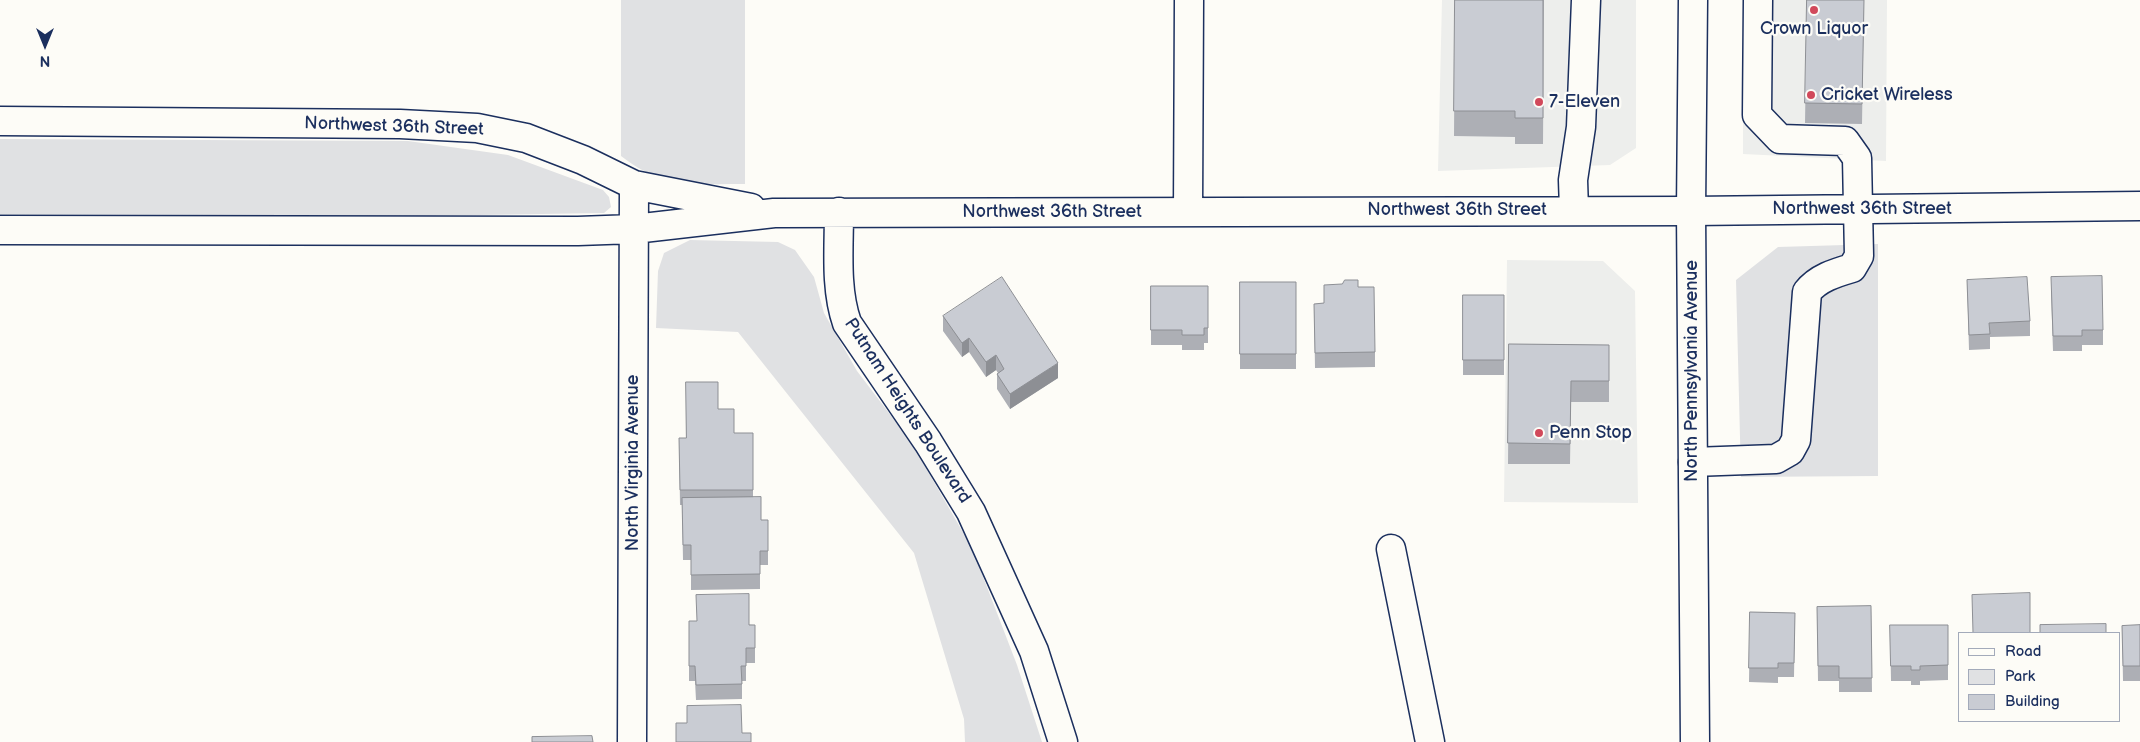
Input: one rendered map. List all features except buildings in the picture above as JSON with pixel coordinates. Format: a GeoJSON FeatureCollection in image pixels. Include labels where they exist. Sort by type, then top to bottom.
{"type":"FeatureCollection","features":[{"type":"Feature","properties":{"kind":"street"},"geometry":{"type":"LineString","coordinates":[[1188,212],[1189,0]]}},
{"type":"Feature","properties":{"kind":"street"},"geometry":{"type":"LineString","coordinates":[[1574,210],[1573,180],[1581,127],[1586,0]]}},
{"type":"Feature","properties":{"kind":"street","name":"North Pennsylvania Avenue"},"geometry":{"type":"LineString","coordinates":[[1693,0],[1691,211],[1695,742]]}},
{"type":"Feature","properties":{"kind":"street"},"geometry":{"type":"LineString","coordinates":[[1693,462],[1776,459],[1790,451],[1796,440],[1807,292],[1813,284],[1832,274],[1852,268],[1859,256],[1857,158],[1845,141],[1780,140],[1758,115],[1758,0]]}},
{"type":"Feature","properties":{"kind":"street","name":"Northwest 36th Street"},"geometry":{"type":"LineString","coordinates":[[0,121],[400,124],[477,128],[526,138],[583,160],[634,185],[774,212]]}},
{"type":"Feature","properties":{"kind":"street","name":"North Virginia Avenue"},"geometry":{"type":"LineString","coordinates":[[632,742],[634,185]]}},
{"type":"Feature","properties":{"kind":"street","name":"Northwest 36th Street"},"geometry":{"type":"LineString","coordinates":[[0,230],[578,231],[634,229],[774,212],[1691,211],[2140,206]]}},
{"type":"Feature","properties":{"kind":"street","name":"Putnam Heights Boulevard"},"geometry":{"type":"LineString","coordinates":[[838,212],[840,293],[847,323],[928,442],[971,512],[1034,651],[1063,742]]}},
{"type":"Feature","properties":{"kind":"street"},"geometry":{"type":"LineString","coordinates":[[1390,549],[1430,742]]}},
{"type":"Feature","properties":{"kind":"shaded area"},"geometry":{"type":"Polygon","coordinates":[[[1442,0],[1636,0],[1636,148],[1610,165],[1438,171],[1442,0]]]}},
{"type":"Feature","properties":{"kind":"shaded area"},"geometry":{"type":"Polygon","coordinates":[[[1743,0],[1887,0],[1886,161],[1743,154],[1743,0]]]}},
{"type":"Feature","properties":{"kind":"shaded area"},"geometry":{"type":"Polygon","coordinates":[[[1507,260],[1603,261],[1635,291],[1638,503],[1504,502],[1507,260]]]}},
{"type":"Feature","properties":{"kind":"green space"},"geometry":{"type":"Polygon","coordinates":[[[621,0],[745,0],[745,184],[707,184],[668,180],[644,171],[621,156],[621,0]]]}},
{"type":"Feature","properties":{"kind":"green space"},"geometry":{"type":"Polygon","coordinates":[[[0,139],[408,141],[508,155],[603,190],[609,197],[611,207],[604,213],[416,216],[0,214],[0,139]]]}},
{"type":"Feature","properties":{"kind":"green space"},"geometry":{"type":"Polygon","coordinates":[[[690,240],[778,242],[795,250],[814,277],[824,313],[857,371],[911,442],[972,548],[1017,665],[1042,742],[965,742],[964,719],[914,553],[738,332],[656,328],[658,271],[664,253],[690,240]]]}},
{"type":"Feature","properties":{"kind":"green space"},"geometry":{"type":"Polygon","coordinates":[[[1878,244],[1878,476],[1741,477],[1736,280],[1778,247],[1878,244]]]}},
{"type":"Feature","properties":{"kind":"place","name":"Crown Liquor"},"geometry":{"type":"Point","coordinates":[1814,10]}},
{"type":"Feature","properties":{"kind":"place","name":"Cricket Wireless"},"geometry":{"type":"Point","coordinates":[1811,95]}},
{"type":"Feature","properties":{"kind":"place","name":"7-Eleven"},"geometry":{"type":"Point","coordinates":[1539,102]}},
{"type":"Feature","properties":{"kind":"place","name":"Penn Stop"},"geometry":{"type":"Point","coordinates":[1539,433]}}]}
